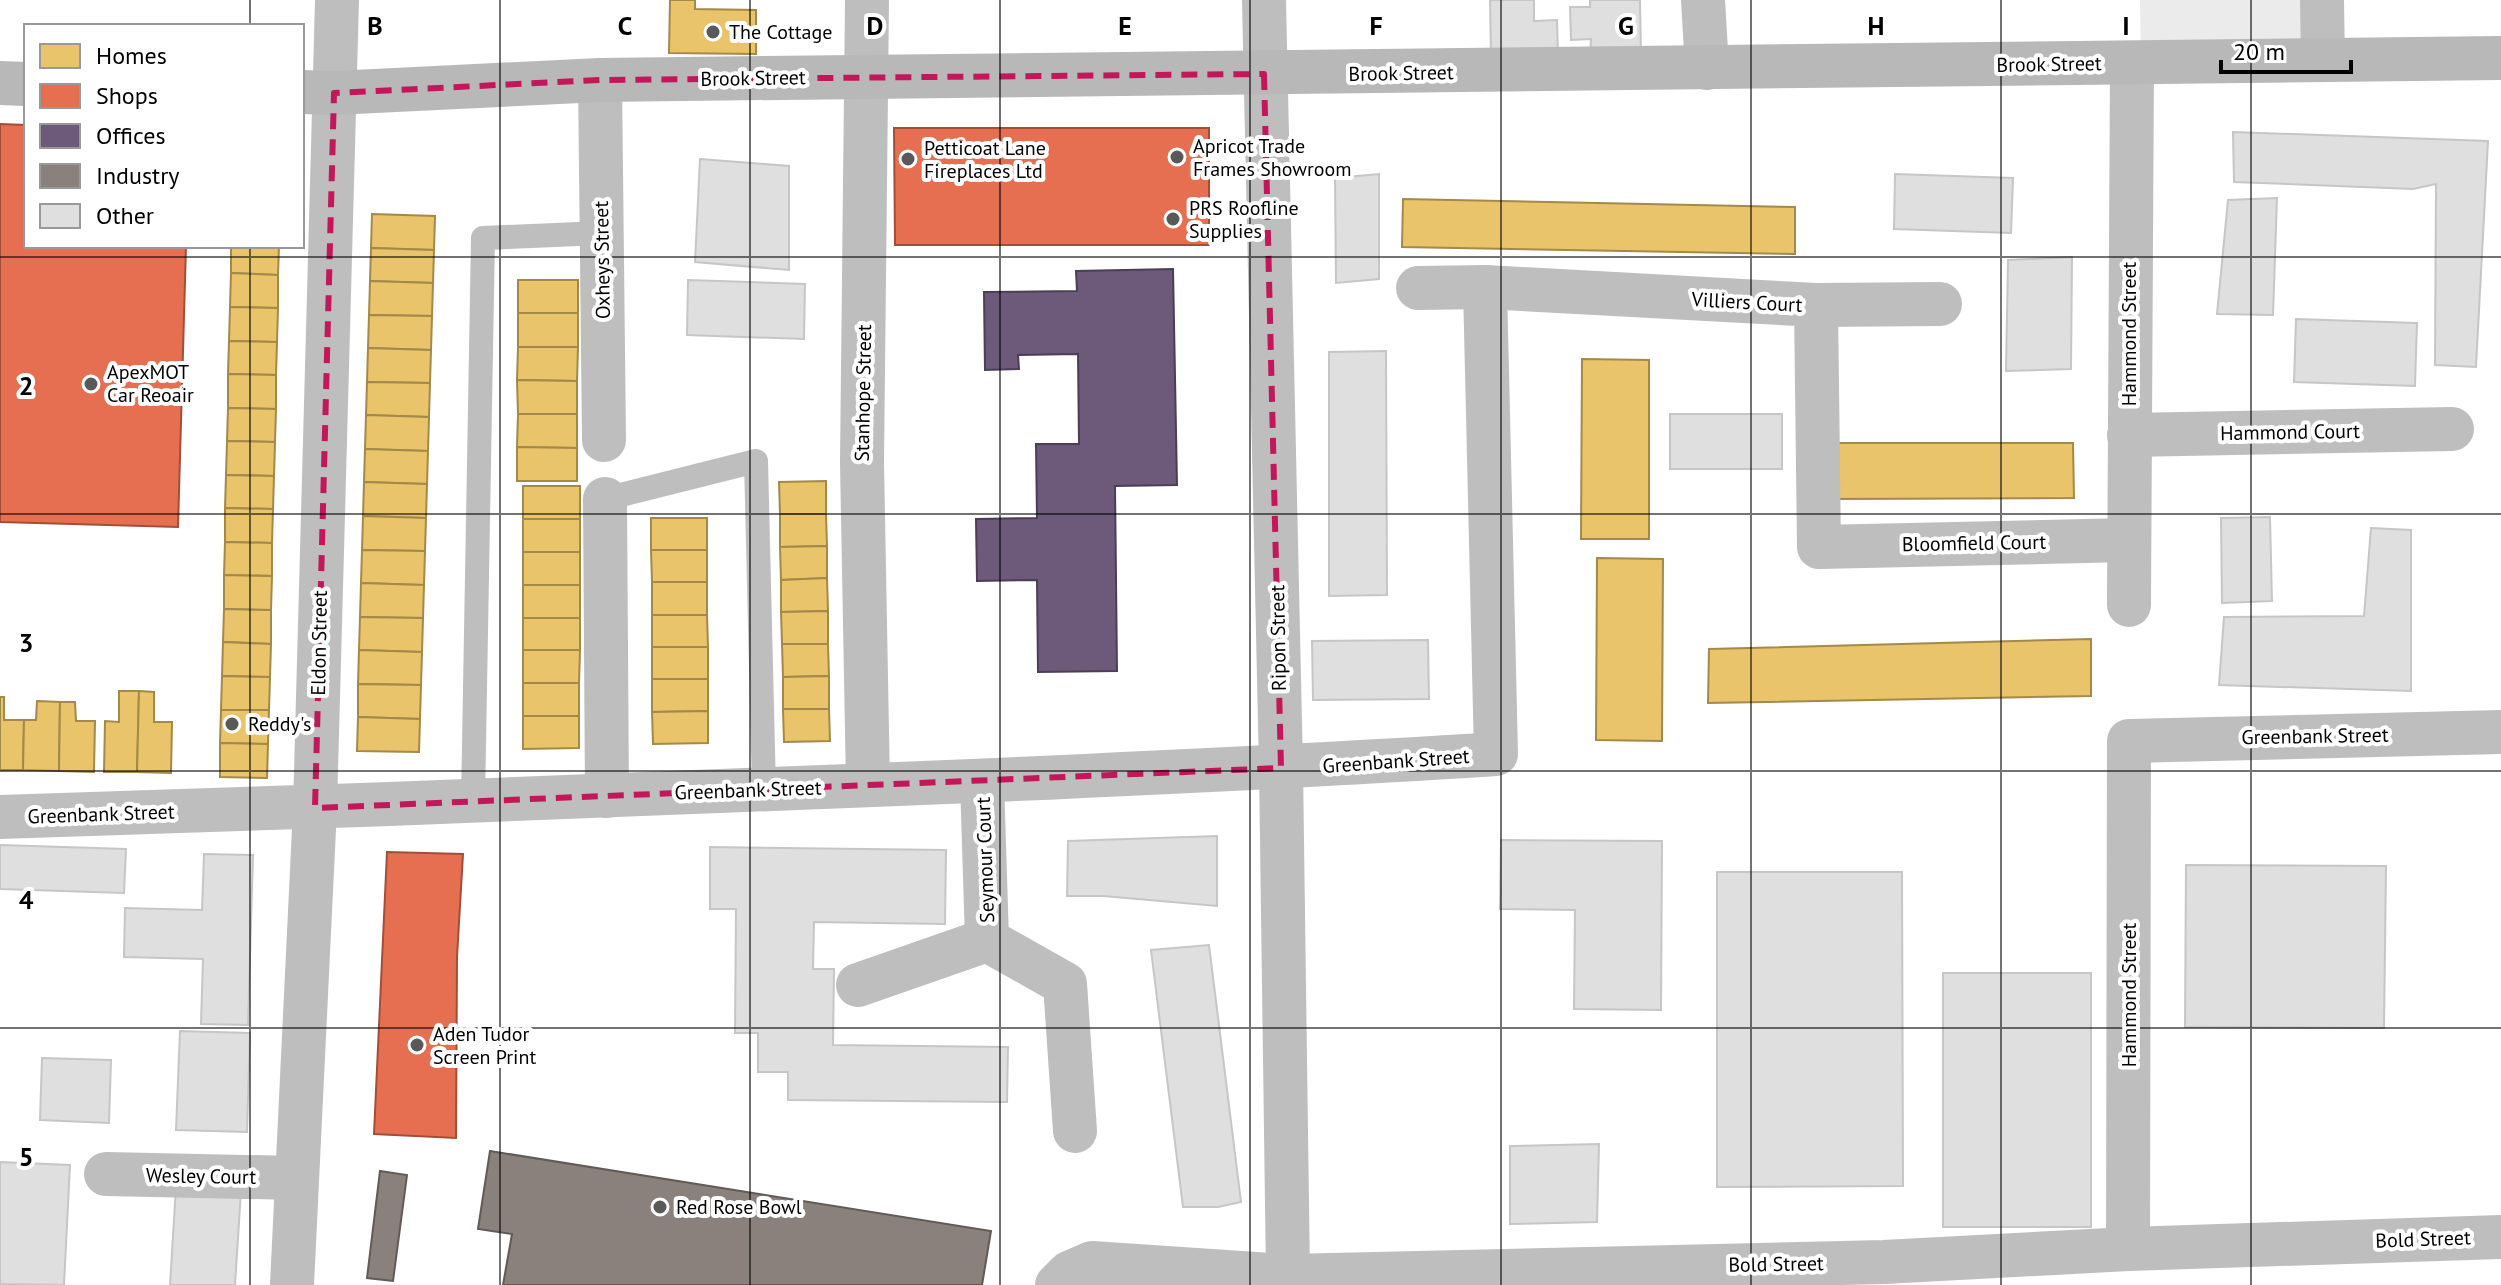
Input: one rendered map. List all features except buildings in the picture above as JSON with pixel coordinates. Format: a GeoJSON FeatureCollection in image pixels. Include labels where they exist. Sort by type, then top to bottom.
{"type":"FeatureCollection","features":[{"type":"Feature","properties":{"kind":"street","name":"Eldon Street"},"geometry":{"type":"LineString","coordinates":[[292,1285],[315,808],[318,93],[337,0]]}},
{"type":"Feature","properties":{"kind":"street","name":"Stanhope Street"},"geometry":{"type":"LineString","coordinates":[[867,0],[862,462],[868,785]]}},
{"type":"Feature","properties":{"kind":"street","name":"Ripon Street"},"geometry":{"type":"LineString","coordinates":[[1264,0],[1281,768],[1288,1276]]}},
{"type":"Feature","properties":{"kind":"street"},"geometry":{"type":"LineString","coordinates":[[1703,0],[1707,68]]}},
{"type":"Feature","properties":{"kind":"street"},"geometry":{"type":"LineString","coordinates":[[2322,0],[2323,60]]}},
{"type":"Feature","properties":{"kind":"street","name":"Brook Street"},"geometry":{"type":"LineString","coordinates":[[318,93],[600,80],[2501,58]]}},
{"type":"Feature","properties":{"kind":"street","name":"Hammond Street"},"geometry":{"type":"LineString","coordinates":[[2129,605],[2132,63]]}},
{"type":"Feature","properties":{"kind":"street","name":"Oxheys Street"},"geometry":{"type":"LineString","coordinates":[[600,80],[604,440]]}},
{"type":"Feature","properties":{"kind":"street"},"geometry":{"type":"LineString","coordinates":[[0,83],[24,84]]}},
{"type":"Feature","properties":{"kind":"street","name":"Greenbank Street"},"geometry":{"type":"LineString","coordinates":[[0,817],[315,808],[982,781],[1281,768],[1496,754],[1485,287]]}},
{"type":"Feature","properties":{"kind":"street","name":"Villiers Court"},"geometry":{"type":"LineString","coordinates":[[1418,288],[1485,287],[1816,305],[1819,547]]}},
{"type":"Feature","properties":{"kind":"street"},"geometry":{"type":"LineString","coordinates":[[1816,305],[1940,304]]}},
{"type":"Feature","properties":{"kind":"street","name":"Hammond Court"},"geometry":{"type":"LineString","coordinates":[[2129,435],[2452,429]]}},
{"type":"Feature","properties":{"kind":"street"},"geometry":{"type":"LineString","coordinates":[[605,499],[607,796]]}},
{"type":"Feature","properties":{"kind":"street","name":"Bloomfield Court"},"geometry":{"type":"LineString","coordinates":[[1819,547],[2129,540]]}},
{"type":"Feature","properties":{"kind":"street","name":"Greenbank Street"},"geometry":{"type":"LineString","coordinates":[[2129,741],[2501,732]]}},
{"type":"Feature","properties":{"kind":"street","name":"Hammond Street"},"geometry":{"type":"LineString","coordinates":[[2128,1249],[2129,741]]}},
{"type":"Feature","properties":{"kind":"street","name":"Seymour Court"},"geometry":{"type":"LineString","coordinates":[[982,781],[987,940]]}},
{"type":"Feature","properties":{"kind":"street","name":"Seymour Court"},"geometry":{"type":"LineString","coordinates":[[858,985],[987,940],[1065,984],[1075,1131]]}},
{"type":"Feature","properties":{"kind":"street","name":"Wesley Court"},"geometry":{"type":"LineString","coordinates":[[106,1174],[296,1178]]}},
{"type":"Feature","properties":{"kind":"street","name":"Bold Street"},"geometry":{"type":"LineString","coordinates":[[1057,1285],[1069,1273],[1092,1263],[1288,1276],[1884,1273],[2128,1249],[2501,1237]]}},
{"type":"Feature","properties":{"kind":"lane"},"geometry":{"type":"LineString","coordinates":[[473,801],[483,238],[602,233]]}},
{"type":"Feature","properties":{"kind":"lane"},"geometry":{"type":"LineString","coordinates":[[605,499],[756,461],[764,790]]}},
{"type":"Feature","properties":{"kind":"highlighted area"},"geometry":{"type":"Polygon","coordinates":[[[1264,74],[1281,768],[315,808],[334,93],[600,80],[1264,74]]]}},
{"type":"Feature","properties":{"kind":"shaded area"},"geometry":{"type":"Polygon","coordinates":[[[2140,0],[2312,0],[2312,53],[2141,55],[2140,0]]]}},
{"type":"Feature","properties":{"kind":"place","name":"The Cottage"},"geometry":{"type":"Point","coordinates":[713,32]}},
{"type":"Feature","properties":{"kind":"place","name":"Apricot Trade Frames Showroom"},"geometry":{"type":"Point","coordinates":[1177,157]}},
{"type":"Feature","properties":{"kind":"place","name":"Petticoat Lane Fireplaces Ltd"},"geometry":{"type":"Point","coordinates":[908,159]}},
{"type":"Feature","properties":{"kind":"place","name":"PRS Roofline Supplies"},"geometry":{"type":"Point","coordinates":[1173,219]}},
{"type":"Feature","properties":{"kind":"place","name":"ApexMOT Car Reoair"},"geometry":{"type":"Point","coordinates":[91,384]}},
{"type":"Feature","properties":{"kind":"place","name":"Reddy's"},"geometry":{"type":"Point","coordinates":[232,724]}},
{"type":"Feature","properties":{"kind":"place","name":"Aden Tudor Screen Print"},"geometry":{"type":"Point","coordinates":[417,1045]}},
{"type":"Feature","properties":{"kind":"place","name":"Red Rose Bowl"},"geometry":{"type":"Point","coordinates":[660,1207]}}]}
